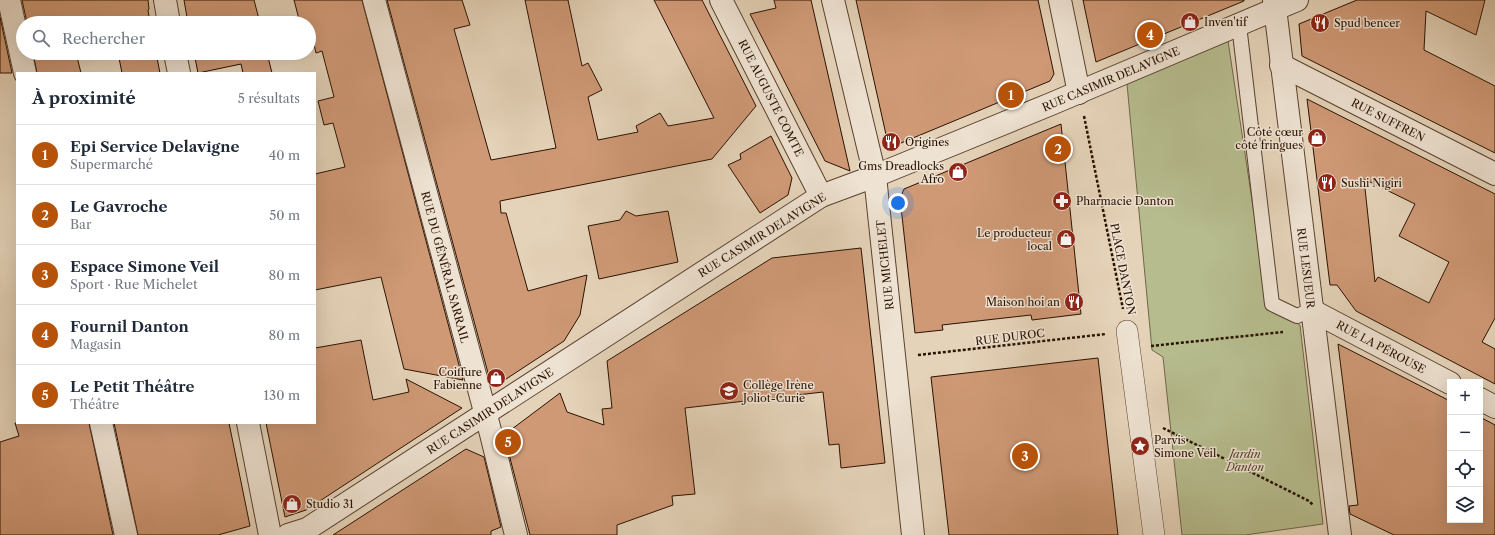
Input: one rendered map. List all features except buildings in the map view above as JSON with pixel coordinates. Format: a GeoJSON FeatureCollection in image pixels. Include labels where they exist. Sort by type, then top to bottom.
{"type":"FeatureCollection","features":[{"type":"Feature","properties":{"kind":"street"},"geometry":{"type":"LineString","coordinates":[[9,0],[16,32]]}},
{"type":"Feature","properties":{"kind":"street"},"geometry":{"type":"LineString","coordinates":[[165,0],[168,16]]}},
{"type":"Feature","properties":{"kind":"street","name":"RUE DU GÉNÉRAL SARRAIL"},"geometry":{"type":"LineString","coordinates":[[374,0],[516,535]]}},
{"type":"Feature","properties":{"kind":"street","name":"RUE AUGUSTE COMTE"},"geometry":{"type":"LineString","coordinates":[[721,0],[821,196]]}},
{"type":"Feature","properties":{"kind":"street","name":"RUE MICHELET"},"geometry":{"type":"LineString","coordinates":[[833,0],[875,176],[913,535]]}},
{"type":"Feature","properties":{"kind":"street"},"geometry":{"type":"LineString","coordinates":[[1060,0],[1079,92]]}},
{"type":"Feature","properties":{"kind":"street","name":"RUE CASIMIR DELAVIGNE"},"geometry":{"type":"LineString","coordinates":[[288,535],[308,529],[821,196],[875,176],[1238,25],[1274,5],[1297,0]]}},
{"type":"Feature","properties":{"kind":"street","name":"RUE LESUEUR"},"geometry":{"type":"LineString","coordinates":[[1274,5],[1340,535]]}},
{"type":"Feature","properties":{"kind":"street"},"geometry":{"type":"LineString","coordinates":[[22,60],[25,72]]}},
{"type":"Feature","properties":{"kind":"street"},"geometry":{"type":"LineString","coordinates":[[176,60],[179,72]]}},
{"type":"Feature","properties":{"kind":"street","name":"RUE SUFFREN"},"geometry":{"type":"LineString","coordinates":[[1281,65],[1495,174]]}},
{"type":"Feature","properties":{"kind":"street","name":"RUE LA PÉROUSE"},"geometry":{"type":"LineString","coordinates":[[1312,319],[1447,382]]}},
{"type":"Feature","properties":{"kind":"street"},"geometry":{"type":"LineString","coordinates":[[1128,340],[1140,418],[1154,535]]}},
{"type":"Feature","properties":{"kind":"street"},"geometry":{"type":"LineString","coordinates":[[1483,401],[1495,407]]}},
{"type":"Feature","properties":{"kind":"street"},"geometry":{"type":"LineString","coordinates":[[101,424],[126,535]]}},
{"type":"Feature","properties":{"kind":"street"},"geometry":{"type":"LineString","coordinates":[[248,424],[270,535]]}},
{"type":"Feature","properties":{"kind":"lane"},"geometry":{"type":"LineString","coordinates":[[1238,25],[1272,304],[1297,316],[1312,319]]}},
{"type":"Feature","properties":{"kind":"path","name":"PLACE DANTON"},"geometry":{"type":"LineString","coordinates":[[1079,92],[1128,340]]}},
{"type":"Feature","properties":{"kind":"path","name":"RUE DUROC"},"geometry":{"type":"LineString","coordinates":[[895,358],[1128,340],[1312,319]]}},
{"type":"Feature","properties":{"kind":"path"},"geometry":{"type":"LineString","coordinates":[[1140,418],[1180,436],[1276,484],[1309,501],[1314,507]]}},
{"type":"Feature","properties":{"kind":"green space","name":"Jardin Danton"},"geometry":{"type":"Polygon","coordinates":[[[1228,41],[1268,306],[1300,325],[1323,524],[1245,535],[1182,535],[1163,357],[1152,350],[1127,84],[1228,41]]]}},
{"type":"Feature","properties":{"kind":"place","name":"Inven'tif"},"geometry":{"type":"Point","coordinates":[1190,22]}},
{"type":"Feature","properties":{"kind":"place","name":"Spud bencer"},"geometry":{"type":"Point","coordinates":[1320,23]}},
{"type":"Feature","properties":{"kind":"place","name":"Fournil Danton"},"geometry":{"type":"Point","coordinates":[1150,35]}},
{"type":"Feature","properties":{"kind":"place","name":"Epi Service Delavigne"},"geometry":{"type":"Point","coordinates":[1011,95]}},
{"type":"Feature","properties":{"kind":"place","name":"Côté cœur côté fringues"},"geometry":{"type":"Point","coordinates":[1317,138]}},
{"type":"Feature","properties":{"kind":"place","name":"Origines"},"geometry":{"type":"Point","coordinates":[891,142]}},
{"type":"Feature","properties":{"kind":"place","name":"Le Gavroche"},"geometry":{"type":"Point","coordinates":[1058,149]}},
{"type":"Feature","properties":{"kind":"place","name":"Gms Dreadlocks Afro"},"geometry":{"type":"Point","coordinates":[958,172]}},
{"type":"Feature","properties":{"kind":"place","name":"Sushi Nigiri"},"geometry":{"type":"Point","coordinates":[1327,183]}},
{"type":"Feature","properties":{"kind":"place","name":"Pharmacie Danton"},"geometry":{"type":"Point","coordinates":[1062,201]}},
{"type":"Feature","properties":{"kind":"place","name":"Le producteur local"},"geometry":{"type":"Point","coordinates":[1066,239]}},
{"type":"Feature","properties":{"kind":"place","name":"Maison hoi an"},"geometry":{"type":"Point","coordinates":[1074,302]}},
{"type":"Feature","properties":{"kind":"place","name":"Coiffure Fabienne"},"geometry":{"type":"Point","coordinates":[496,378]}},
{"type":"Feature","properties":{"kind":"place","name":"Collège Irène Joliot-Curie"},"geometry":{"type":"Point","coordinates":[729,391]}},
{"type":"Feature","properties":{"kind":"place","name":"Le Petit Théâtre"},"geometry":{"type":"Point","coordinates":[508,442]}},
{"type":"Feature","properties":{"kind":"place","name":"Parvis Simone Veil"},"geometry":{"type":"Point","coordinates":[1140,446]}},
{"type":"Feature","properties":{"kind":"place","name":"Espace Simone Veil"},"geometry":{"type":"Point","coordinates":[1025,456]}},
{"type":"Feature","properties":{"kind":"place","name":"Studio 31"},"geometry":{"type":"Point","coordinates":[292,504]}}]}
